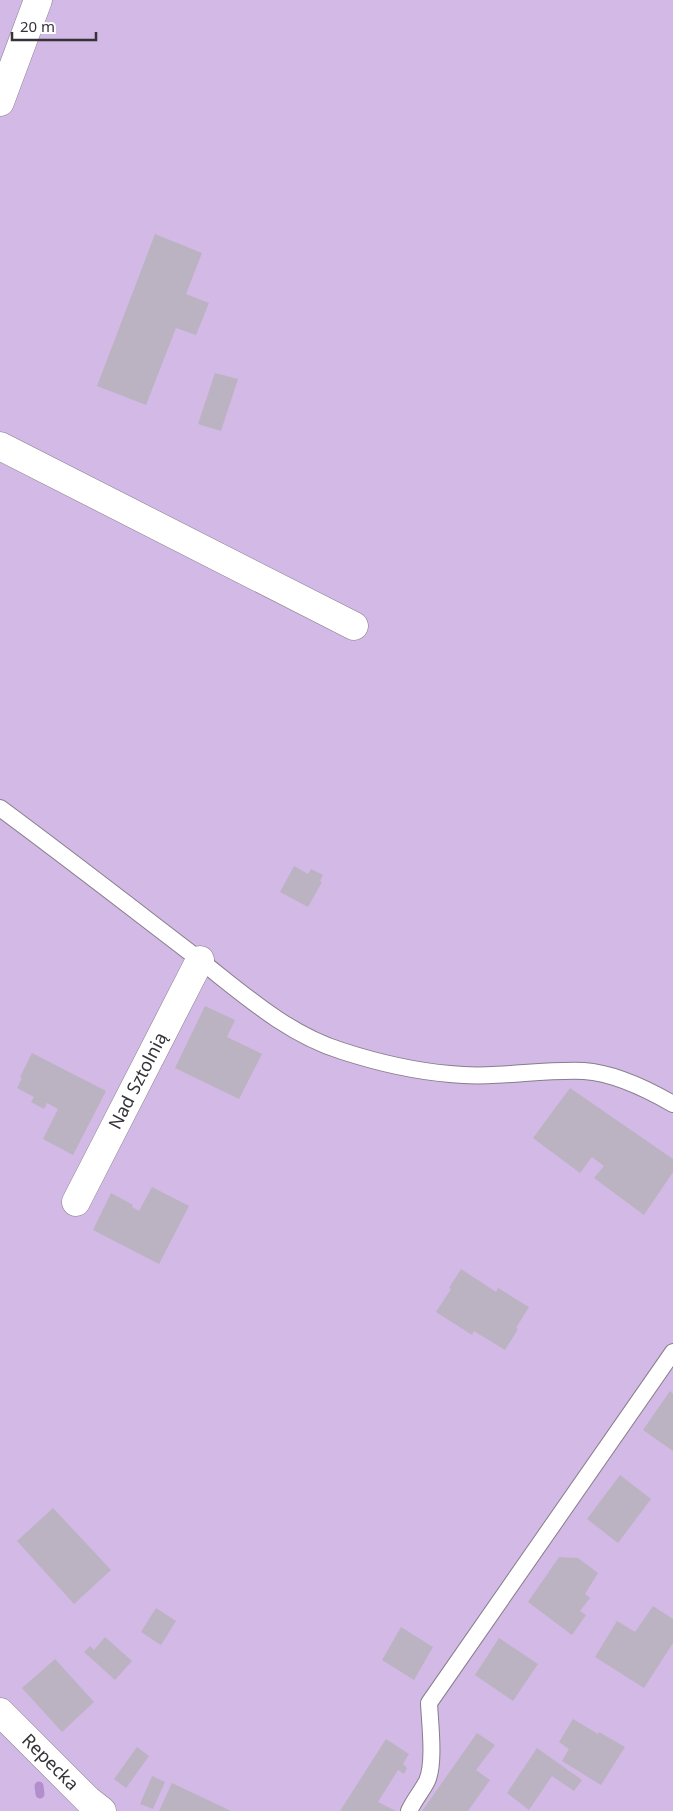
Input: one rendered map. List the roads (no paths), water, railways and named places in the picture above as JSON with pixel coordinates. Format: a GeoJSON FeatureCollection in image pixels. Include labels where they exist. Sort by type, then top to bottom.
{"type":"FeatureCollection","features":[{"type":"Feature","properties":{"kind":"street"},"geometry":{"type":"LineString","coordinates":[[0,102],[38,0]]}},
{"type":"Feature","properties":{"kind":"street"},"geometry":{"type":"LineString","coordinates":[[0,446],[354,626]]}},
{"type":"Feature","properties":{"kind":"street","name":"Nad Sztolnią"},"geometry":{"type":"LineString","coordinates":[[76,1202],[200,960]]}},
{"type":"Feature","properties":{"kind":"street","name":"Repecka"},"geometry":{"type":"LineString","coordinates":[[0,1712],[88,1800],[102,1811]]}},
{"type":"Feature","properties":{"kind":"lane"},"geometry":{"type":"LineString","coordinates":[[0,808],[295,1031],[341,1051],[399,1067],[451,1074],[586,1071],[613,1077],[657,1095],[673,1104]]}},
{"type":"Feature","properties":{"kind":"lane"},"geometry":{"type":"LineString","coordinates":[[408,1811],[427,1780],[430,1768],[429,1703],[673,1352]]}},
{"type":"Feature","properties":{"kind":"waterway"},"geometry":{"type":"LineString","coordinates":[[39,1786],[40,1794]]}}]}
